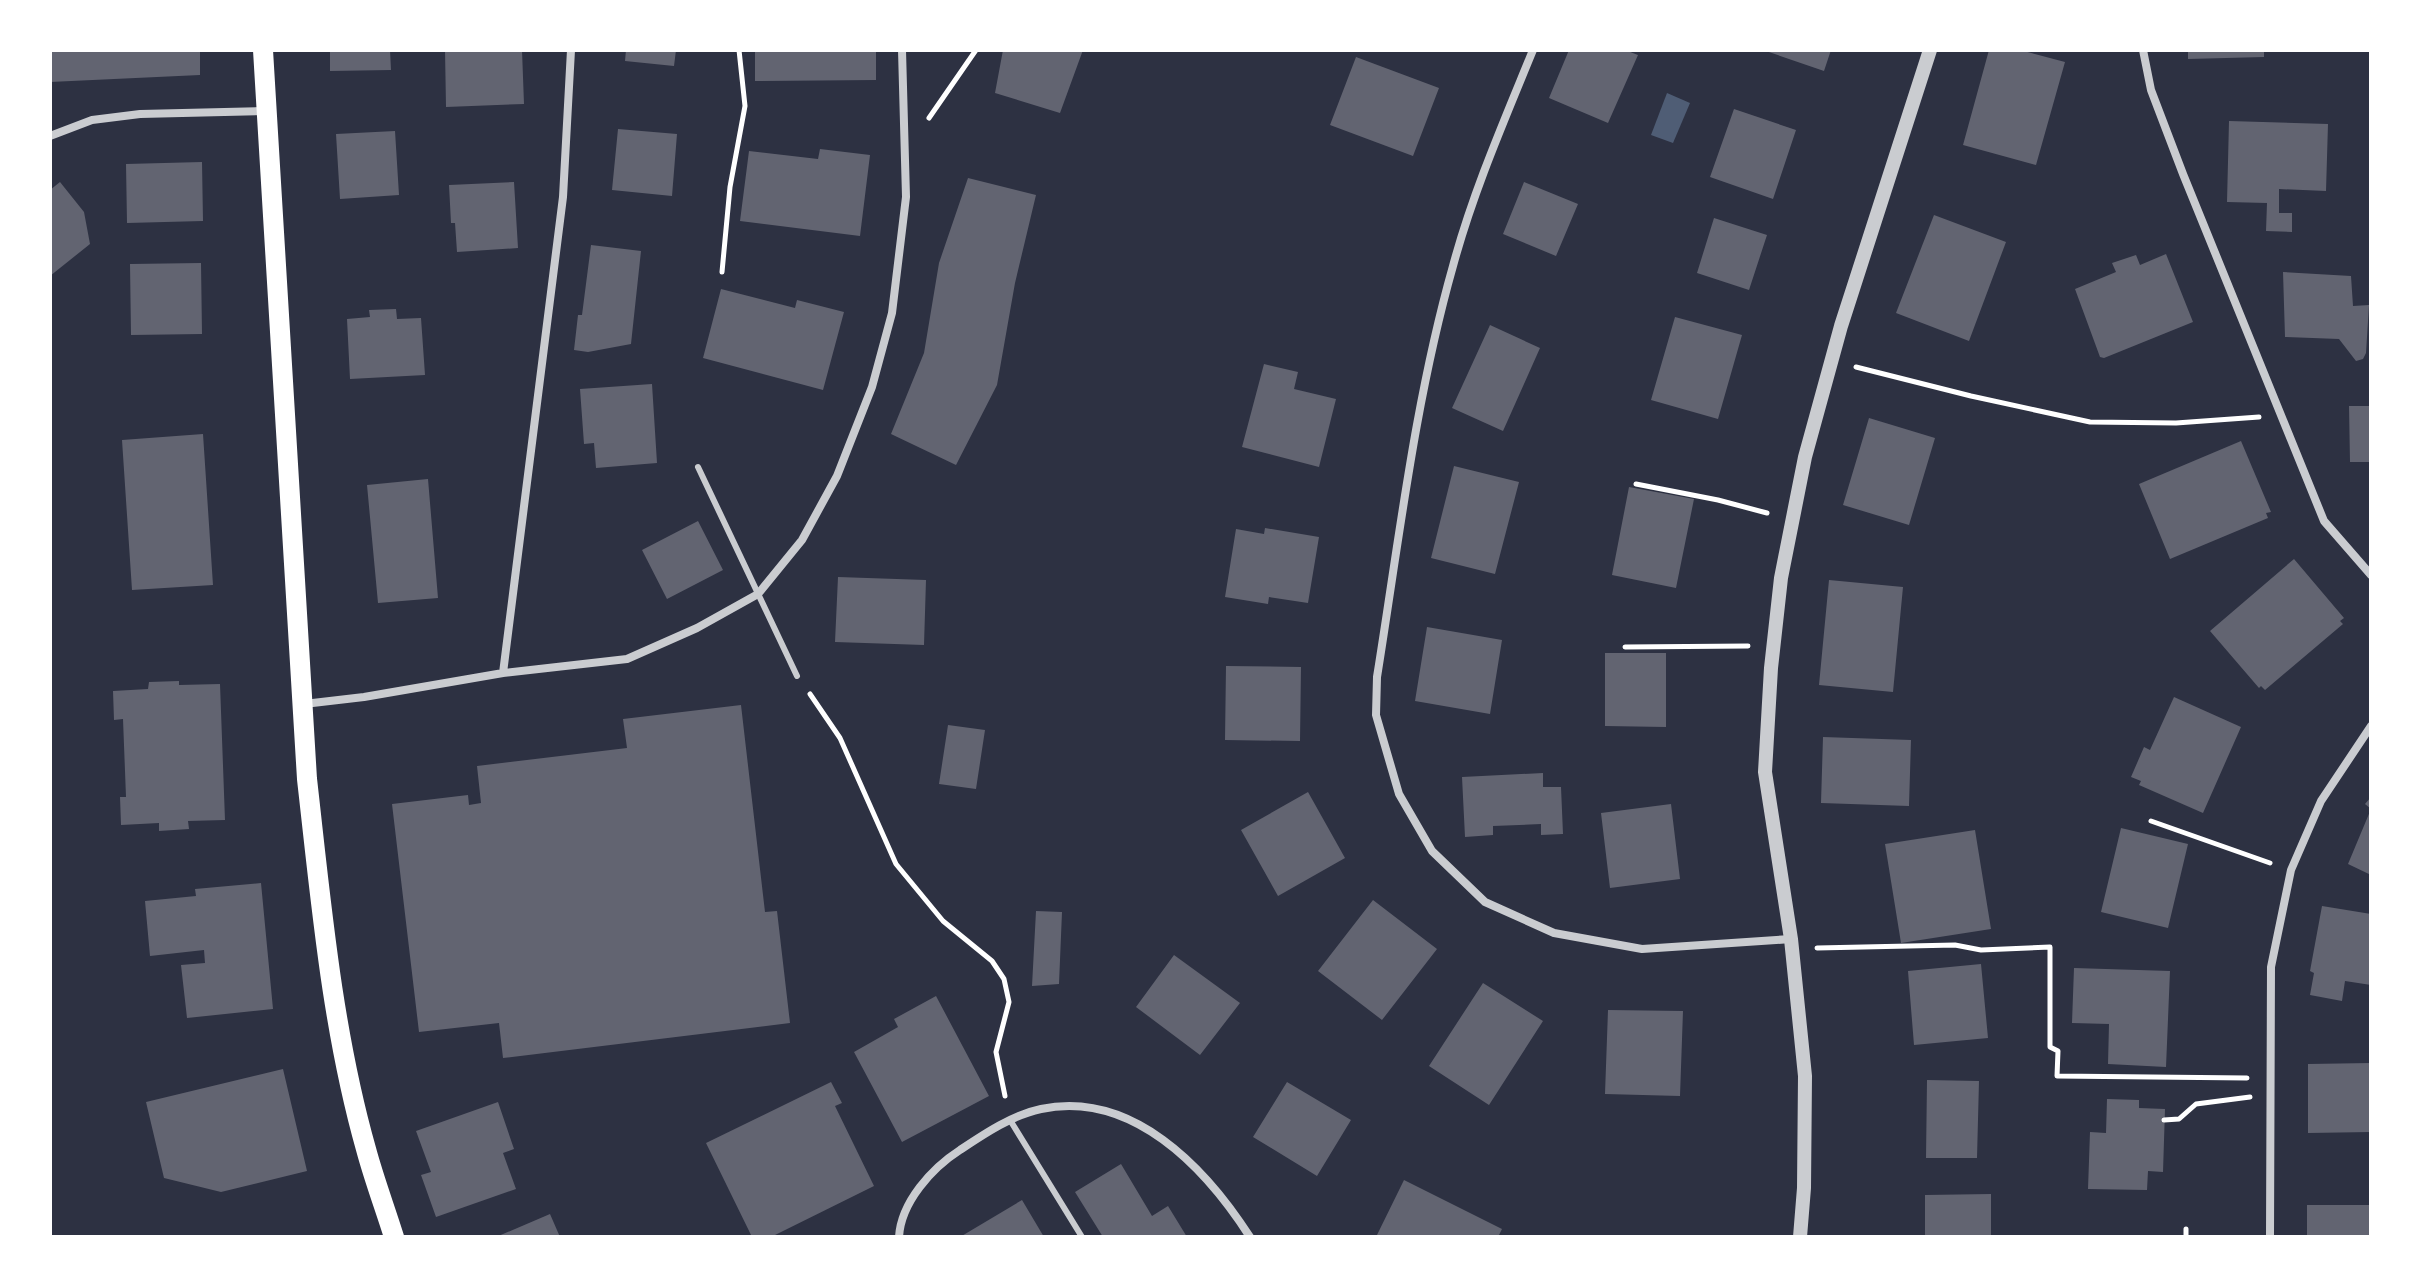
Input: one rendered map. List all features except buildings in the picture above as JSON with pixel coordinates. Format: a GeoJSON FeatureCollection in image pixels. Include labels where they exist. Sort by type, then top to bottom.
{"type":"FeatureCollection","features":[{"type":"Feature","properties":{"kind":"main road"},"geometry":{"type":"LineString","coordinates":[[263,50],[301,704],[320,892],[340,1030],[365,1148],[394,1237]]}},
{"type":"Feature","properties":{"kind":"street"},"geometry":{"type":"LineString","coordinates":[[503,673],[563,197],[571,50]]}},
{"type":"Feature","properties":{"kind":"street"},"geometry":{"type":"LineString","coordinates":[[301,704],[364,697],[503,673],[627,659],[697,628],[758,594],[802,540],[830,489],[872,387],[892,313],[906,197],[902,50]]}},
{"type":"Feature","properties":{"kind":"street"},"geometry":{"type":"LineString","coordinates":[[1533,50],[1496,140],[1453,265],[1425,381],[1377,677],[1376,715],[1399,794],[1432,851],[1485,902],[1554,933],[1642,949],[1791,939]]}},
{"type":"Feature","properties":{"kind":"street"},"geometry":{"type":"LineString","coordinates":[[1800,1237],[1804,1188],[1805,1076],[1791,939],[1765,772],[1771,668],[1781,578],[1805,457],[1831,361],[1930,50]]}},
{"type":"Feature","properties":{"kind":"street"},"geometry":{"type":"LineString","coordinates":[[2143,50],[2157,104],[2324,521],[2371,575]]}},
{"type":"Feature","properties":{"kind":"street"},"geometry":{"type":"LineString","coordinates":[[50,136],[92,120],[140,114],[266,111]]}},
{"type":"Feature","properties":{"kind":"street"},"geometry":{"type":"LineString","coordinates":[[2270,1237],[2271,967],[2291,870],[2321,801],[2371,726]]}},
{"type":"Feature","properties":{"kind":"street"},"geometry":{"type":"LineString","coordinates":[[899,1237],[907,1208],[941,1162],[1010,1120],[1040,1109],[1089,1106],[1134,1122],[1178,1149],[1226,1200],[1250,1237]]}},
{"type":"Feature","properties":{"kind":"lane"},"geometry":{"type":"LineString","coordinates":[[698,467],[797,676]]}},
{"type":"Feature","properties":{"kind":"lane"},"geometry":{"type":"LineString","coordinates":[[1010,1120],[1082,1237]]}},
{"type":"Feature","properties":{"kind":"path"},"geometry":{"type":"LineString","coordinates":[[722,272],[730,187],[745,106],[739,50]]}},
{"type":"Feature","properties":{"kind":"path"},"geometry":{"type":"LineString","coordinates":[[904,153],[976,50]]}},
{"type":"Feature","properties":{"kind":"path"},"geometry":{"type":"LineString","coordinates":[[1831,361],[2090,422],[2176,423],[2280,416]]}},
{"type":"Feature","properties":{"kind":"path"},"geometry":{"type":"LineString","coordinates":[[1636,484],[1767,513]]}},
{"type":"Feature","properties":{"kind":"path"},"geometry":{"type":"LineString","coordinates":[[1625,647],[1750,646]]}},
{"type":"Feature","properties":{"kind":"path"},"geometry":{"type":"LineString","coordinates":[[797,676],[840,738],[896,864],[943,921],[992,961],[1004,979],[1009,1002],[996,1052],[1010,1120]]}},
{"type":"Feature","properties":{"kind":"path"},"geometry":{"type":"LineString","coordinates":[[2151,821],[2291,870]]}},
{"type":"Feature","properties":{"kind":"path"},"geometry":{"type":"LineString","coordinates":[[1826,948],[1955,945],[1981,950],[2050,947],[2050,1047],[2058,1051],[2057,1076],[2270,1079]]}},
{"type":"Feature","properties":{"kind":"path"},"geometry":{"type":"LineString","coordinates":[[2164,1120],[2179,1119],[2196,1104],[2270,1096]]}},
{"type":"Feature","properties":{"kind":"path"},"geometry":{"type":"LineString","coordinates":[[2186,1229],[2186,1237]]}},
{"type":"Feature","properties":{"kind":"water"},"geometry":{"type":"Polygon","coordinates":[[[1667,93],[1690,103],[1673,143],[1651,135],[1667,93]]]}}]}
